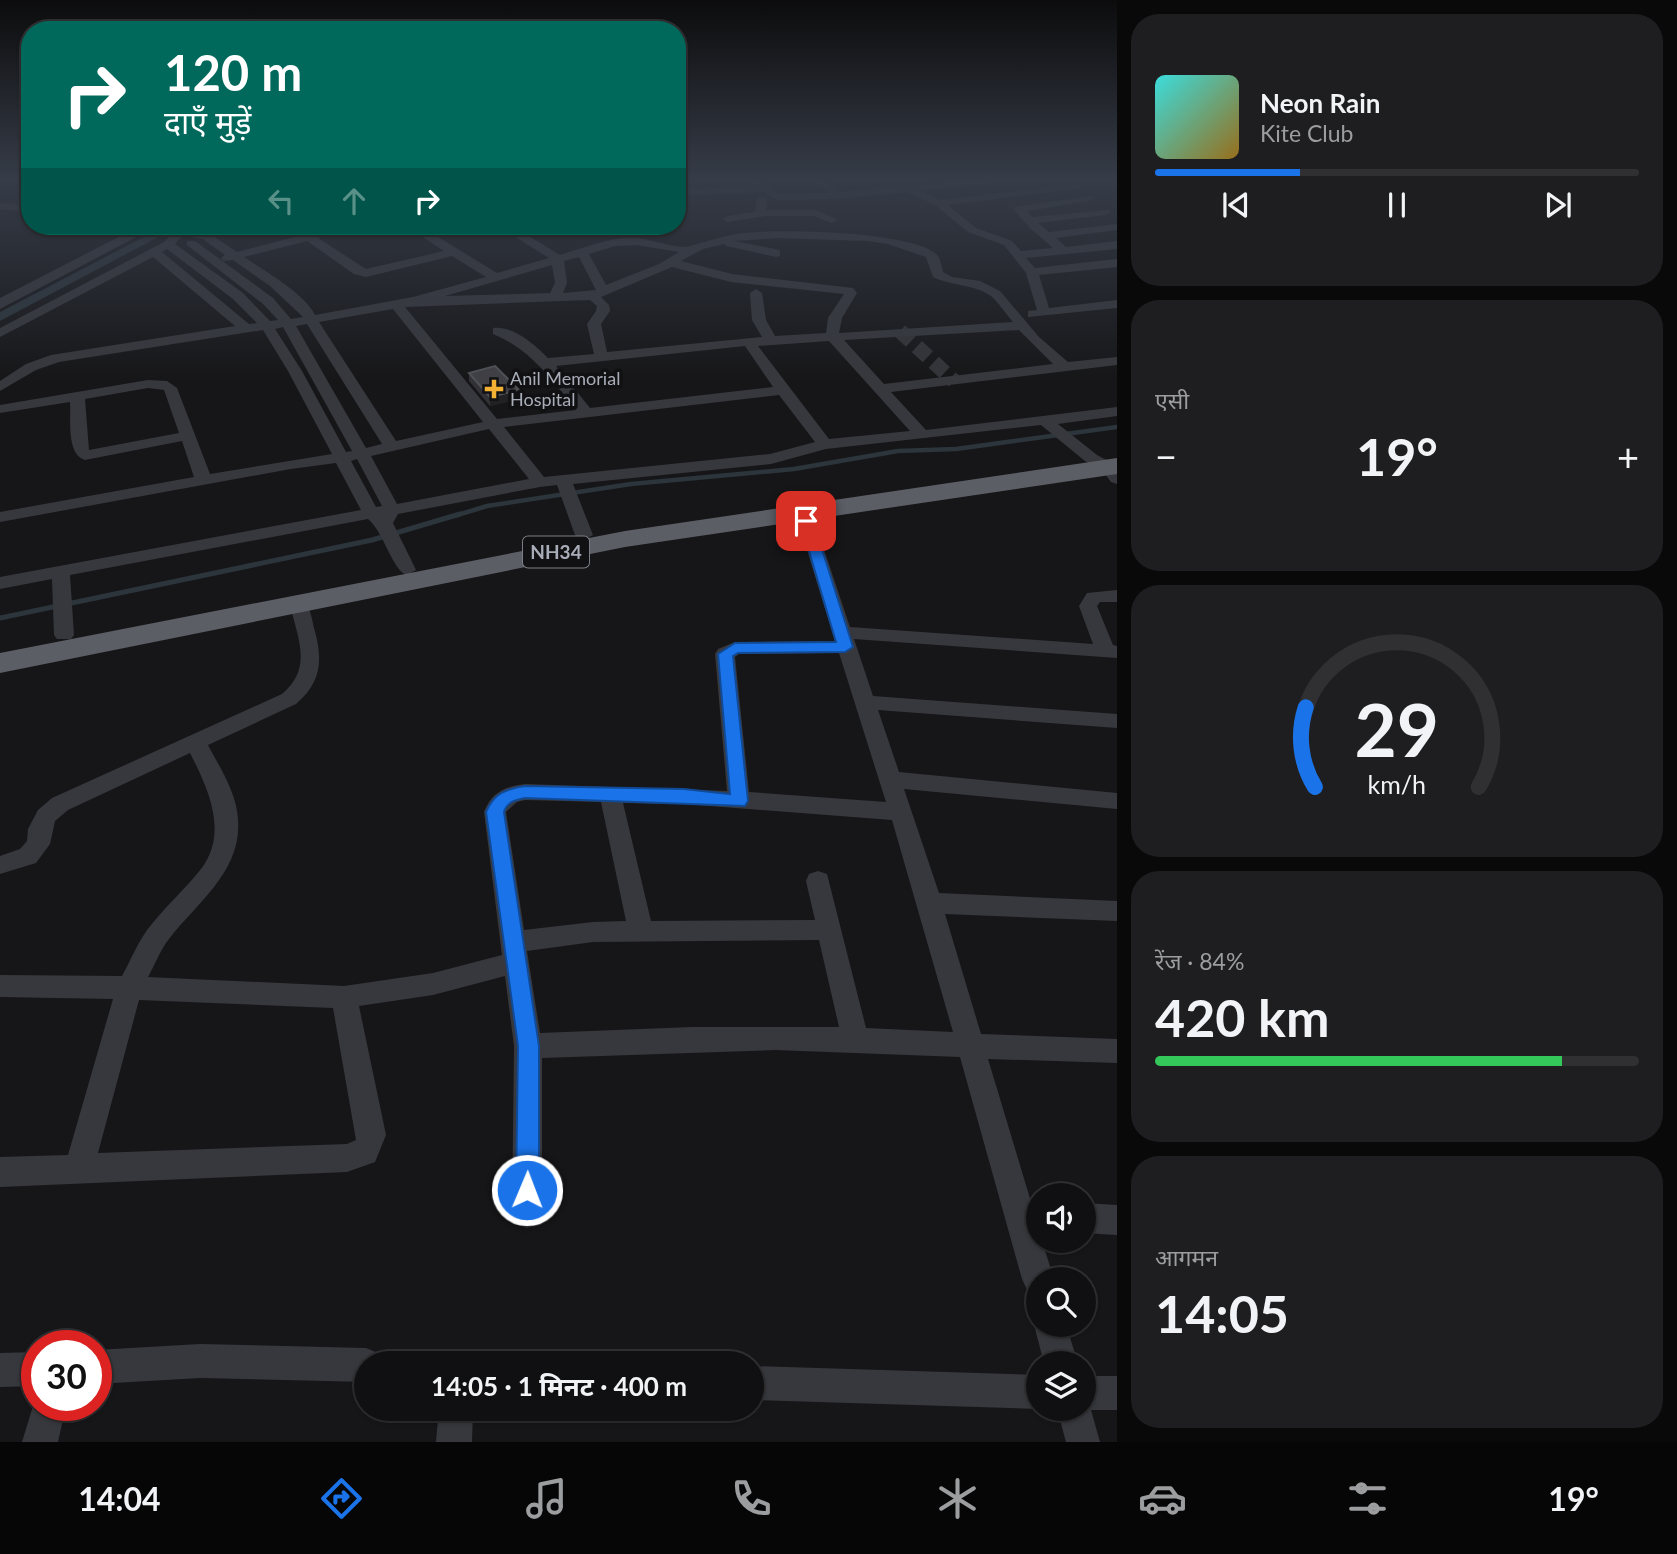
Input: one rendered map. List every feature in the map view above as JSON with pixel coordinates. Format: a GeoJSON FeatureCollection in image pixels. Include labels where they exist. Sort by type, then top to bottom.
{"type":"FeatureCollection","features":[{"type":"Feature","properties":{"kind":"highway","name":"NH34"},"geometry":{"type":"LineString","coordinates":[[0,663],[625,539],[803,511],[1097,457]]}},
{"type":"Feature","properties":{"kind":"highway","name":"NH34"},"geometry":{"type":"LineString","coordinates":[[0,647],[64,617],[404,561],[584,535],[688,516],[1097,457]]}},
{"type":"Feature","properties":{"kind":"street"},"geometry":{"type":"LineString","coordinates":[[0,304],[112,247]]}},
{"type":"Feature","properties":{"kind":"street"},"geometry":{"type":"LineString","coordinates":[[0,333],[160,247]]}},
{"type":"Feature","properties":{"kind":"street"},"geometry":{"type":"LineString","coordinates":[[182,247],[194,262],[238,296],[267,325],[371,513]]}},
{"type":"Feature","properties":{"kind":"street"},"geometry":{"type":"LineString","coordinates":[[191,247],[216,261],[268,301],[287,323],[362,453],[404,561]]}},
{"type":"Feature","properties":{"kind":"street"},"geometry":{"type":"LineString","coordinates":[[224,247],[307,311],[391,446]]}},
{"type":"Feature","properties":{"kind":"street"},"geometry":{"type":"LineString","coordinates":[[194,262],[216,261],[266,247]]}},
{"type":"Feature","properties":{"kind":"street"},"geometry":{"type":"LineString","coordinates":[[324,247],[358,271],[366,273],[453,251]]}},
{"type":"Feature","properties":{"kind":"street"},"geometry":{"type":"LineString","coordinates":[[447,247],[495,277]]}},
{"type":"Feature","properties":{"kind":"street"},"geometry":{"type":"LineString","coordinates":[[539,247],[557,258],[561,283],[555,296]]}},
{"type":"Feature","properties":{"kind":"street"},"geometry":{"type":"LineString","coordinates":[[0,387],[31,367],[56,358],[397,305],[598,247]]}},
{"type":"Feature","properties":{"kind":"street"},"geometry":{"type":"LineString","coordinates":[[671,247],[691,251]]}},
{"type":"Feature","properties":{"kind":"street"},"geometry":{"type":"LineString","coordinates":[[415,301],[598,293],[701,247]]}},
{"type":"Feature","properties":{"kind":"street"},"geometry":{"type":"LineString","coordinates":[[744,247],[776,253]]}},
{"type":"Feature","properties":{"kind":"street"},"geometry":{"type":"LineString","coordinates":[[909,247],[934,258],[938,276],[976,284],[996,293],[1017,321],[1065,367]]}},
{"type":"Feature","properties":{"kind":"street"},"geometry":{"type":"LineString","coordinates":[[1011,247],[1032,272],[1044,313]]}},
{"type":"Feature","properties":{"kind":"street"},"geometry":{"type":"LineString","coordinates":[[1060,247],[1063,250]]}},
{"type":"Feature","properties":{"kind":"street"},"geometry":{"type":"LineString","coordinates":[[1017,256],[1092,247]]}},
{"type":"Feature","properties":{"kind":"street"},"geometry":{"type":"LineString","coordinates":[[154,252],[246,328]]}},
{"type":"Feature","properties":{"kind":"street"},"geometry":{"type":"LineString","coordinates":[[580,252],[591,263],[603,305],[603,311],[594,324],[601,355]]}},
{"type":"Feature","properties":{"kind":"street"},"geometry":{"type":"LineString","coordinates":[[670,263],[699,268],[730,278],[845,289],[851,293],[835,318],[832,336]]}},
{"type":"Feature","properties":{"kind":"street"},"geometry":{"type":"LineString","coordinates":[[1032,272],[1117,263]]}},
{"type":"Feature","properties":{"kind":"street"},"geometry":{"type":"LineString","coordinates":[[756,293],[759,320],[770,340]]}},
{"type":"Feature","properties":{"kind":"street"},"geometry":{"type":"LineString","coordinates":[[544,363],[601,355],[1017,321],[1044,313],[1117,304]]}},
{"type":"Feature","properties":{"kind":"street"},"geometry":{"type":"LineString","coordinates":[[397,305],[540,482],[568,492],[771,459],[825,443],[922,435],[1117,412]]}},
{"type":"Feature","properties":{"kind":"street"},"geometry":{"type":"LineString","coordinates":[[498,331],[518,339],[544,363],[586,413]]}},
{"type":"Feature","properties":{"kind":"street"},"geometry":{"type":"LineString","coordinates":[[832,336],[922,435]]}},
{"type":"Feature","properties":{"kind":"street"},"geometry":{"type":"LineString","coordinates":[[749,342],[825,443]]}},
{"type":"Feature","properties":{"kind":"street"},"geometry":{"type":"LineString","coordinates":[[878,388],[1117,361]]}},
{"type":"Feature","properties":{"kind":"street"},"geometry":{"type":"LineString","coordinates":[[0,409],[148,384],[162,384],[170,388],[204,481]]}},
{"type":"Feature","properties":{"kind":"street"},"geometry":{"type":"LineString","coordinates":[[0,517],[341,458],[493,424],[783,390]]}},
{"type":"Feature","properties":{"kind":"street"},"geometry":{"type":"LineString","coordinates":[[77,397],[81,451],[85,455],[186,436]]}},
{"type":"Feature","properties":{"kind":"street"},"geometry":{"type":"LineString","coordinates":[[1045,420],[1097,457]]}},
{"type":"Feature","properties":{"kind":"street"},"geometry":{"type":"LineString","coordinates":[[0,583],[303,528],[371,513],[389,517],[540,482]]}},
{"type":"Feature","properties":{"kind":"street"},"geometry":{"type":"LineString","coordinates":[[568,492],[584,535]]}},
{"type":"Feature","properties":{"kind":"street"},"geometry":{"type":"LineString","coordinates":[[803,511],[890,779],[972,1048],[1026,1205]]}},
{"type":"Feature","properties":{"kind":"street"},"geometry":{"type":"LineString","coordinates":[[61,572],[64,617]]}},
{"type":"Feature","properties":{"kind":"street"},"geometry":{"type":"LineString","coordinates":[[739,801],[726,654],[735,648],[843,639],[1111,652],[1088,606],[1094,597],[1117,596]]}},
{"type":"Feature","properties":{"kind":"street"},"geometry":{"type":"LineString","coordinates":[[0,865],[28,856],[38,844],[40,829],[46,816],[60,804],[289,699],[300,691],[309,680],[312,668],[299,605]]}},
{"type":"Feature","properties":{"kind":"street"},"geometry":{"type":"LineString","coordinates":[[863,702],[1117,720]]}},
{"type":"Feature","properties":{"kind":"street"},"geometry":{"type":"LineString","coordinates":[[79,1168],[129,989],[158,934],[211,874],[224,851],[227,820],[219,787],[195,741]]}},
{"type":"Feature","properties":{"kind":"street"},"geometry":{"type":"LineString","coordinates":[[890,779],[1117,801]]}},
{"type":"Feature","properties":{"kind":"street"},"geometry":{"type":"LineString","coordinates":[[527,1213],[528,1046],[495,812],[499,802],[511,794],[525,792],[610,793],[900,812]]}},
{"type":"Feature","properties":{"kind":"street"},"geometry":{"type":"LineString","coordinates":[[610,793],[641,931]]}},
{"type":"Feature","properties":{"kind":"street"},"geometry":{"type":"LineString","coordinates":[[818,881],[855,1040]]}},
{"type":"Feature","properties":{"kind":"street"},"geometry":{"type":"LineString","coordinates":[[928,903],[1117,911]]}},
{"type":"Feature","properties":{"kind":"street"},"geometry":{"type":"LineString","coordinates":[[0,986],[344,997],[433,984],[515,952],[545,936],[641,931],[830,930]]}},
{"type":"Feature","properties":{"kind":"street"},"geometry":{"type":"LineString","coordinates":[[0,1172],[347,1158],[362,1155],[370,1146],[371,1135],[344,997]]}},
{"type":"Feature","properties":{"kind":"street"},"geometry":{"type":"LineString","coordinates":[[528,1046],[634,1040],[855,1040],[972,1048],[1117,1051]]}},
{"type":"Feature","properties":{"kind":"street"},"geometry":{"type":"LineString","coordinates":[[1096,1219],[1117,1220]]}},
{"type":"Feature","properties":{"kind":"street"},"geometry":{"type":"LineString","coordinates":[[112,1366],[200,1361],[354,1365]]}},
{"type":"Feature","properties":{"kind":"street"},"geometry":{"type":"LineString","coordinates":[[0,1370],[21,1369]]}},
{"type":"Feature","properties":{"kind":"street"},"geometry":{"type":"LineString","coordinates":[[764,1383],[1026,1392]]}},
{"type":"Feature","properties":{"kind":"street"},"geometry":{"type":"LineString","coordinates":[[1096,1393],[1117,1393]]}},
{"type":"Feature","properties":{"kind":"street"},"geometry":{"type":"LineString","coordinates":[[40,1442],[45,1421]]}},
{"type":"Feature","properties":{"kind":"street"},"geometry":{"type":"LineString","coordinates":[[454,1442],[455,1421]]}},
{"type":"Feature","properties":{"kind":"street"},"geometry":{"type":"LineString","coordinates":[[1077,1421],[1083,1442]]}},
{"type":"Feature","properties":{"kind":"building"},"geometry":{"type":"Polygon","coordinates":[[[495,366],[519,390],[490,397],[469,373],[495,366]]]}},
{"type":"Feature","properties":{"kind":"waterway"},"geometry":{"type":"LineString","coordinates":[[0,317],[133,247]]}},
{"type":"Feature","properties":{"kind":"waterway"},"geometry":{"type":"LineString","coordinates":[[454,516],[487,506],[631,484],[794,469],[898,451],[956,449],[1117,427]]}},
{"type":"Feature","properties":{"kind":"waterway"},"geometry":{"type":"LineString","coordinates":[[0,618],[372,540],[460,514]]}},
{"type":"Feature","properties":{"kind":"tunnel"},"geometry":{"type":"LineString","coordinates":[[900,331],[954,381]]}},
{"type":"Feature","properties":{"kind":"place","name":"Anil Memorial Hospital"},"geometry":{"type":"Point","coordinates":[494,389]}},
{"type":"Feature","properties":{"kind":"route"},"geometry":{"type":"LineString","coordinates":[[527,1190],[530,1096],[528,1046],[495,812],[499,802],[511,794],[525,792],[684,796],[739,801],[726,654],[735,648],[845,647],[806,521]]}}]}
